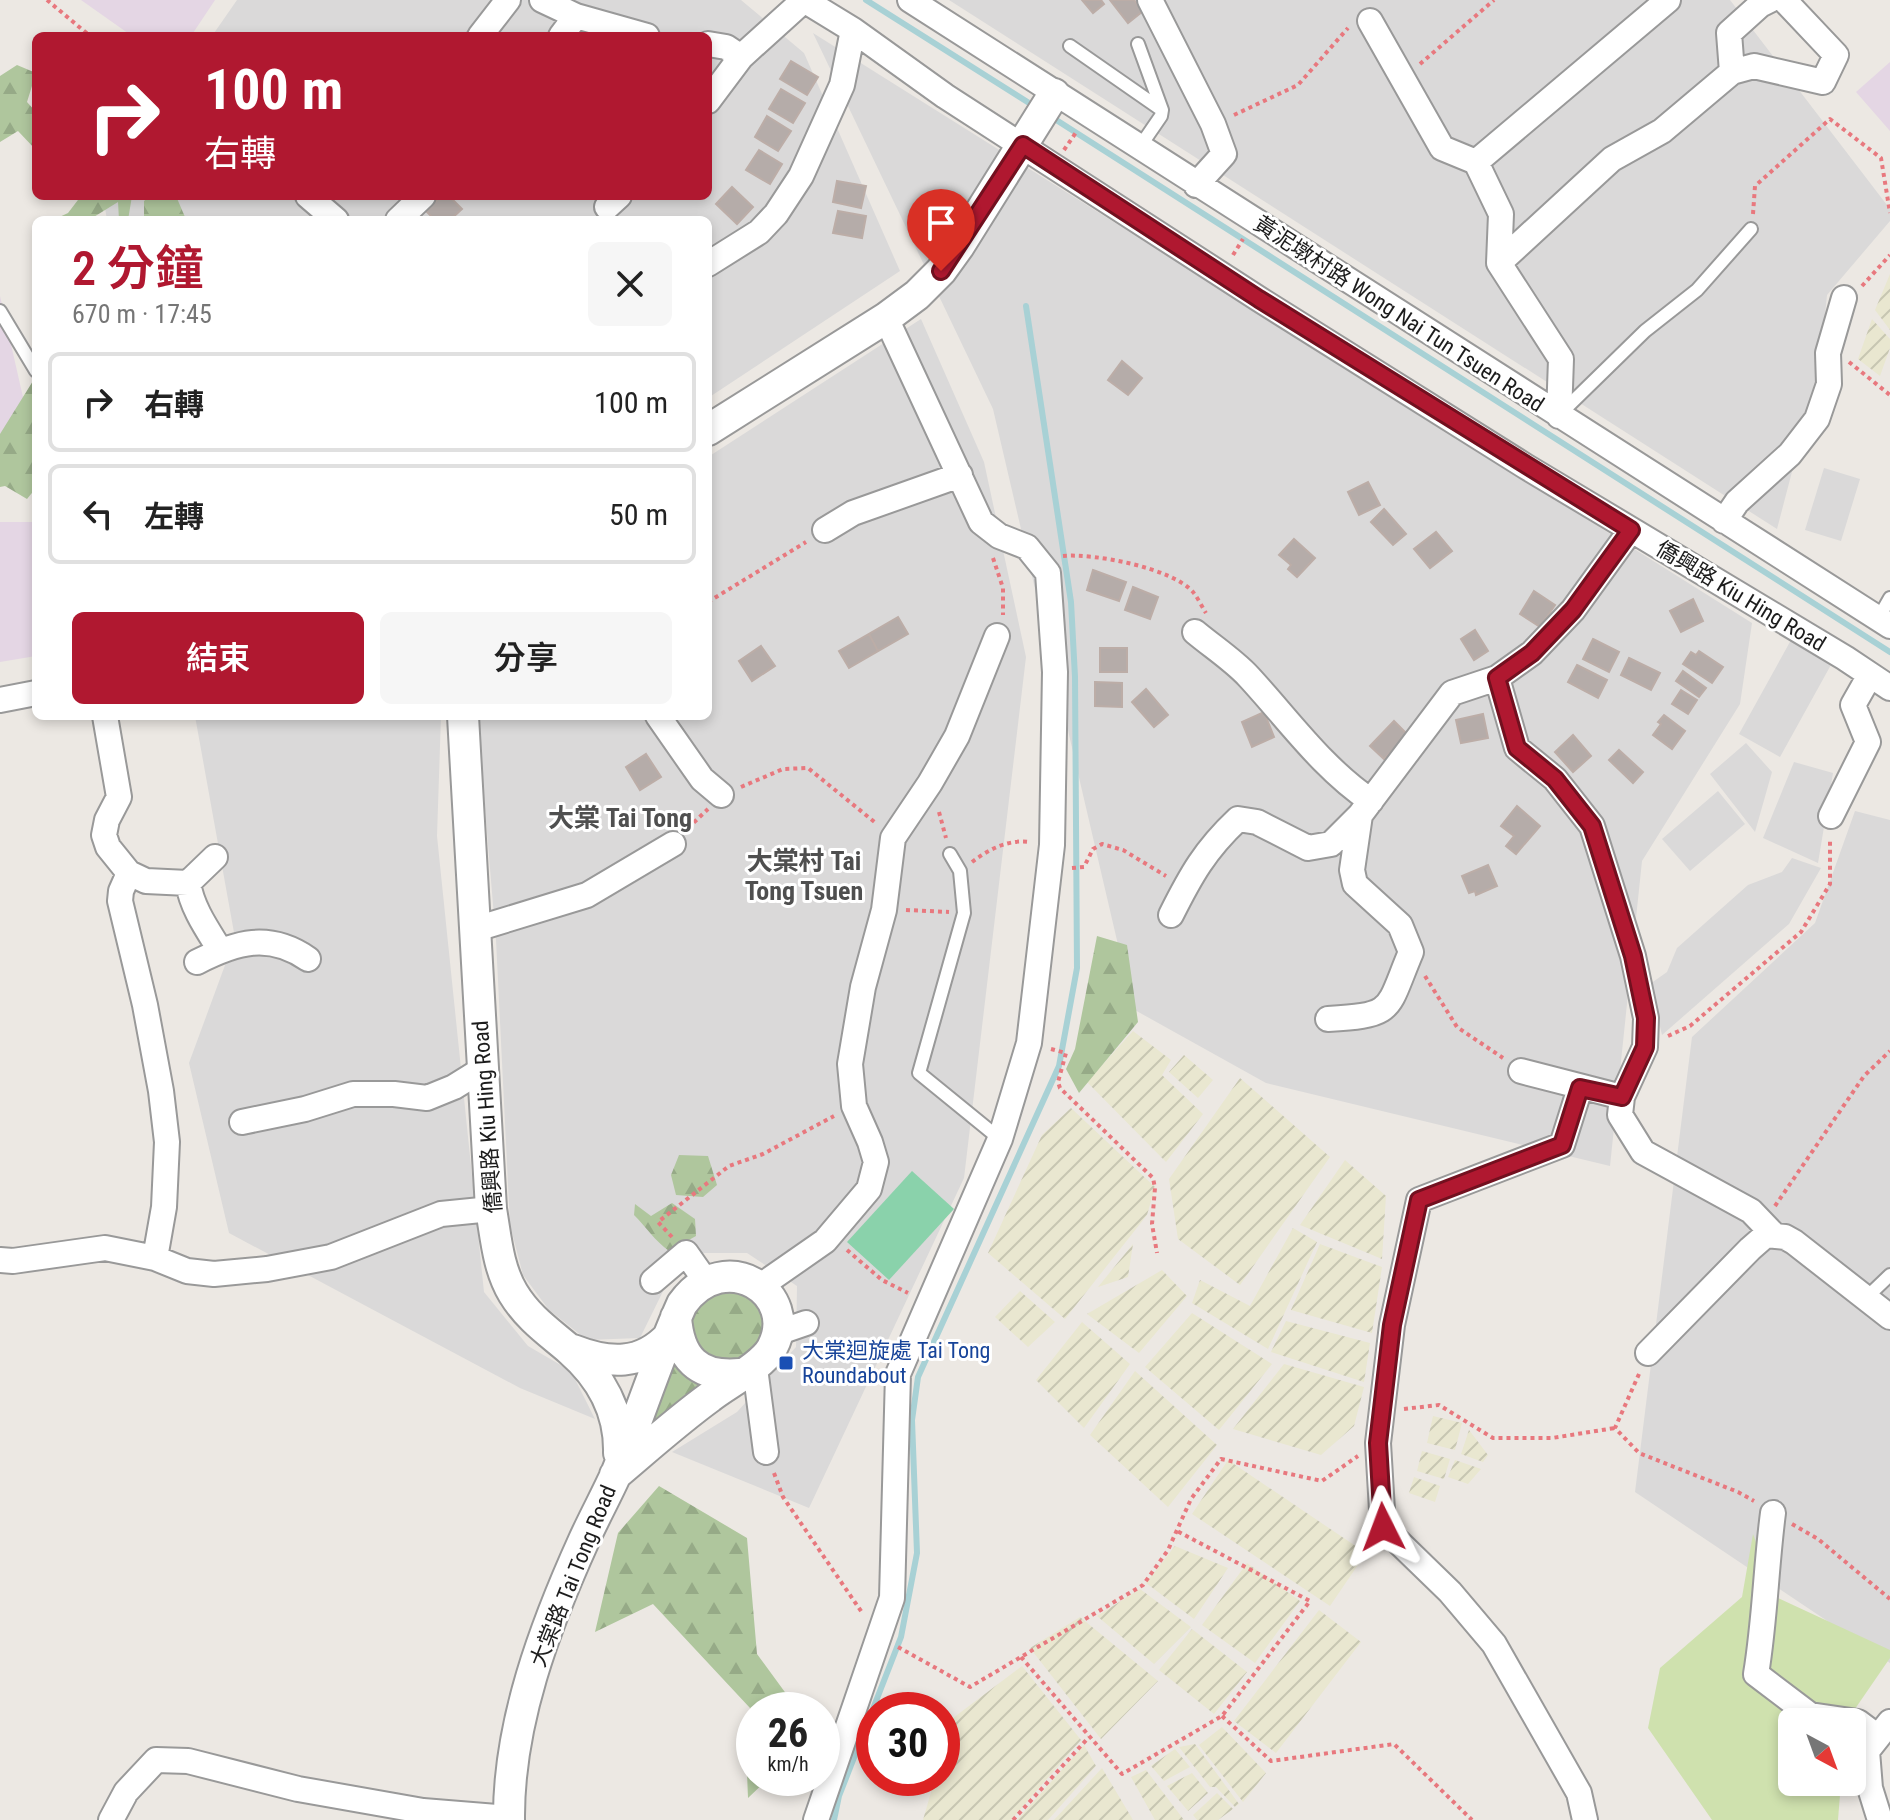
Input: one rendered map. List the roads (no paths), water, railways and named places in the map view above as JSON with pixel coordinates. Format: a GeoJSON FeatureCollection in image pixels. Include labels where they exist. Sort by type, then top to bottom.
{"type":"FeatureCollection","features":[{"type":"Feature","properties":{"kind":"street"},"geometry":{"type":"LineString","coordinates":[[483,32],[508,0]]}},
{"type":"Feature","properties":{"kind":"street"},"geometry":{"type":"LineString","coordinates":[[542,0],[576,16],[633,32]]}},
{"type":"Feature","properties":{"kind":"street"},"geometry":{"type":"LineString","coordinates":[[712,96],[741,57],[804,0]]}},
{"type":"Feature","properties":{"kind":"street","name":"僑興路 Kiu Hing Road"},"geometry":{"type":"LineString","coordinates":[[804,0],[853,30],[945,96],[1272,307],[1880,682]]}},
{"type":"Feature","properties":{"kind":"street","name":"黃泥墩村路 Wong Nai Tun Tsuen Road"},"geometry":{"type":"LineString","coordinates":[[910,0],[1724,521],[1886,614]]}},
{"type":"Feature","properties":{"kind":"street"},"geometry":{"type":"LineString","coordinates":[[1150,0],[1213,124],[1224,154],[1196,185]]}},
{"type":"Feature","properties":{"kind":"street"},"geometry":{"type":"LineString","coordinates":[[1476,162],[1668,0]]}},
{"type":"Feature","properties":{"kind":"street"},"geometry":{"type":"LineString","coordinates":[[1732,72],[1729,33],[1770,0]]}},
{"type":"Feature","properties":{"kind":"street"},"geometry":{"type":"LineString","coordinates":[[1499,263],[1612,159],[1662,131],[1732,72],[1754,66],[1823,82],[1836,55],[1784,0]]}},
{"type":"Feature","properties":{"kind":"street"},"geometry":{"type":"LineString","coordinates":[[564,32],[576,16]]}},
{"type":"Feature","properties":{"kind":"street"},"geometry":{"type":"LineString","coordinates":[[1362,21],[1403,79],[1442,148],[1476,162],[1501,214],[1499,263],[1561,359],[1559,416]]}},
{"type":"Feature","properties":{"kind":"street"},"geometry":{"type":"LineString","coordinates":[[712,261],[759,232],[776,214],[801,176],[842,85],[853,30]]}},
{"type":"Feature","properties":{"kind":"street"},"geometry":{"type":"LineString","coordinates":[[712,45],[726,47],[741,57]]}},
{"type":"Feature","properties":{"kind":"street"},"geometry":{"type":"LineString","coordinates":[[712,427],[886,318],[917,295],[941,271],[1054,94]]}},
{"type":"Feature","properties":{"kind":"street"},"geometry":{"type":"LineString","coordinates":[[313,200],[331,216]]}},
{"type":"Feature","properties":{"kind":"street"},"geometry":{"type":"LineString","coordinates":[[397,211],[416,200]]}},
{"type":"Feature","properties":{"kind":"street"},"geometry":{"type":"LineString","coordinates":[[1724,521],[1737,502],[1790,454],[1817,419],[1829,384],[1828,353],[1844,298]]}},
{"type":"Feature","properties":{"kind":"street"},"geometry":{"type":"LineString","coordinates":[[816,1820],[892,1598],[898,1374],[1000,1139],[1029,1043],[1052,845],[1055,672],[1048,573],[1027,547],[999,536],[981,522],[886,318]]}},
{"type":"Feature","properties":{"kind":"street"},"geometry":{"type":"LineString","coordinates":[[825,530],[853,513],[960,475]]}},
{"type":"Feature","properties":{"kind":"street"},"geometry":{"type":"LineString","coordinates":[[1171,915],[1213,843],[1238,819],[1257,822],[1308,848],[1331,844],[1365,808],[1452,693],[1497,678],[1532,653],[1573,610],[1631,530]]}},
{"type":"Feature","properties":{"kind":"street"},"geometry":{"type":"LineString","coordinates":[[759,1287],[830,1235],[869,1189],[876,1162],[854,1106],[850,1064],[863,987],[884,910],[893,838],[957,736],[997,636]]}},
{"type":"Feature","properties":{"kind":"street"},"geometry":{"type":"LineString","coordinates":[[1200,636],[1247,675],[1330,768],[1351,787],[1365,808],[1352,870],[1355,884],[1400,925],[1411,952],[1388,1005],[1368,1017],[1328,1019]]}},
{"type":"Feature","properties":{"kind":"street"},"geometry":{"type":"LineString","coordinates":[[1497,678],[1517,748],[1555,779],[1592,826],[1633,956],[1646,1018],[1645,1047],[1622,1097],[1620,1115],[1643,1152],[1751,1211],[1769,1229],[1794,1242],[1890,1317]]}},
{"type":"Feature","properties":{"kind":"street"},"geometry":{"type":"LineString","coordinates":[[1831,816],[1868,742],[1853,705],[1880,682]]}},
{"type":"Feature","properties":{"kind":"street"},"geometry":{"type":"LineString","coordinates":[[0,700],[32,694]]}},
{"type":"Feature","properties":{"kind":"street"},"geometry":{"type":"LineString","coordinates":[[106,720],[119,797],[107,820],[104,835],[108,847],[129,873],[146,881],[188,883],[215,857]]}},
{"type":"Feature","properties":{"kind":"street","name":"僑興路 Kiu Hing Road"},"geometry":{"type":"LineString","coordinates":[[463,720],[491,1209],[501,1270],[513,1294],[531,1317],[591,1371],[612,1408],[620,1436],[615,1475]]}},
{"type":"Feature","properties":{"kind":"street"},"geometry":{"type":"LineString","coordinates":[[661,720],[702,779],[721,795]]}},
{"type":"Feature","properties":{"kind":"street"},"geometry":{"type":"LineString","coordinates":[[476,929],[587,895],[673,844]]}},
{"type":"Feature","properties":{"kind":"street"},"geometry":{"type":"LineString","coordinates":[[129,873],[120,901],[145,1005],[167,1142],[164,1207],[155,1258]]}},
{"type":"Feature","properties":{"kind":"street"},"geometry":{"type":"LineString","coordinates":[[188,883],[202,920],[220,950]]}},
{"type":"Feature","properties":{"kind":"street"},"geometry":{"type":"LineString","coordinates":[[197,962],[220,950],[249,941],[293,948],[308,959]]}},
{"type":"Feature","properties":{"kind":"street"},"geometry":{"type":"LineString","coordinates":[[242,1122],[305,1109],[353,1094],[427,1098],[454,1087],[483,1069]]}},
{"type":"Feature","properties":{"kind":"street"},"geometry":{"type":"LineString","coordinates":[[1521,1071],[1622,1097]]}},
{"type":"Feature","properties":{"kind":"street"},"geometry":{"type":"LineString","coordinates":[[1580,1088],[1562,1145],[1419,1200],[1392,1325],[1378,1443],[1383,1527],[1450,1592],[1494,1644],[1579,1793],[1585,1820]]}},
{"type":"Feature","properties":{"kind":"street"},"geometry":{"type":"LineString","coordinates":[[0,1260],[13,1261],[105,1248],[155,1258],[187,1271],[214,1274],[267,1269],[331,1257],[441,1214],[491,1209]]}},
{"type":"Feature","properties":{"kind":"street"},"geometry":{"type":"LineString","coordinates":[[1648,1353],[1769,1229]]}},
{"type":"Feature","properties":{"kind":"street"},"geometry":{"type":"LineString","coordinates":[[653,1281],[686,1253],[705,1280],[721,1275],[737,1276],[759,1287],[773,1304],[778,1320],[777,1333],[806,1323]]}},
{"type":"Feature","properties":{"kind":"street","name":"大棠路 Tai Tong Road"},"geometry":{"type":"LineString","coordinates":[[509,1819],[511,1776],[528,1690],[563,1589],[615,1475],[672,1327],[692,1290],[705,1280]]}},
{"type":"Feature","properties":{"kind":"street"},"geometry":{"type":"LineString","coordinates":[[567,1347],[592,1358],[619,1362],[649,1353],[672,1327],[683,1351],[694,1364],[708,1373],[724,1376],[748,1371],[766,1452]]}},
{"type":"Feature","properties":{"kind":"street","name":"大棠路 Tai Tong Road"},"geometry":{"type":"LineString","coordinates":[[615,1475],[677,1422],[767,1356],[777,1333]]}},
{"type":"Feature","properties":{"kind":"street"},"geometry":{"type":"LineString","coordinates":[[1773,1513],[1765,1616],[1756,1674],[1810,1715],[1858,1722],[1884,1730],[1867,1751],[1866,1766],[1880,1820]]}},
{"type":"Feature","properties":{"kind":"street"},"geometry":{"type":"LineString","coordinates":[[111,1820],[126,1792],[156,1760],[188,1761],[388,1813],[423,1811],[509,1819]]}},
{"type":"Feature","properties":{"kind":"lane"},"geometry":{"type":"LineString","coordinates":[[1138,44],[1162,110],[1139,148]]}},
{"type":"Feature","properties":{"kind":"lane"},"geometry":{"type":"LineString","coordinates":[[1070,46],[1162,110]]}},
{"type":"Feature","properties":{"kind":"lane"},"geometry":{"type":"LineString","coordinates":[[1559,416],[1645,331],[1697,290],[1751,229]]}},
{"type":"Feature","properties":{"kind":"lane"},"geometry":{"type":"LineString","coordinates":[[0,311],[32,364]]}},
{"type":"Feature","properties":{"kind":"lane"},"geometry":{"type":"LineString","coordinates":[[950,854],[960,871],[964,913],[919,1073],[1000,1139]]}},
{"type":"Feature","properties":{"kind":"lane"},"geometry":{"type":"LineString","coordinates":[[1866,1298],[1890,1275]]}},
{"type":"Feature","properties":{"kind":"waterway"},"geometry":{"type":"LineString","coordinates":[[866,0],[1037,108]]}},
{"type":"Feature","properties":{"kind":"waterway"},"geometry":{"type":"LineString","coordinates":[[1050,116],[1890,652]]}},
{"type":"Feature","properties":{"kind":"waterway"},"geometry":{"type":"LineString","coordinates":[[834,1820],[839,1796],[901,1637],[917,1553],[912,1420],[918,1377],[1059,1066],[1077,968],[1075,677],[1071,602],[1026,306]]}},
{"type":"Feature","properties":{"kind":"place","name":"大棠迴旋處 Tai Tong Roundabout"},"geometry":{"type":"Point","coordinates":[786,1363]}},
{"type":"Feature","properties":{"kind":"district","name":"大棠 Tai Tong"},"geometry":{"type":"Point","coordinates":[620,818]}},
{"type":"Feature","properties":{"kind":"district","name":"大棠村 Tai Tong Tsuen"},"geometry":{"type":"Point","coordinates":[804,876]}}]}
